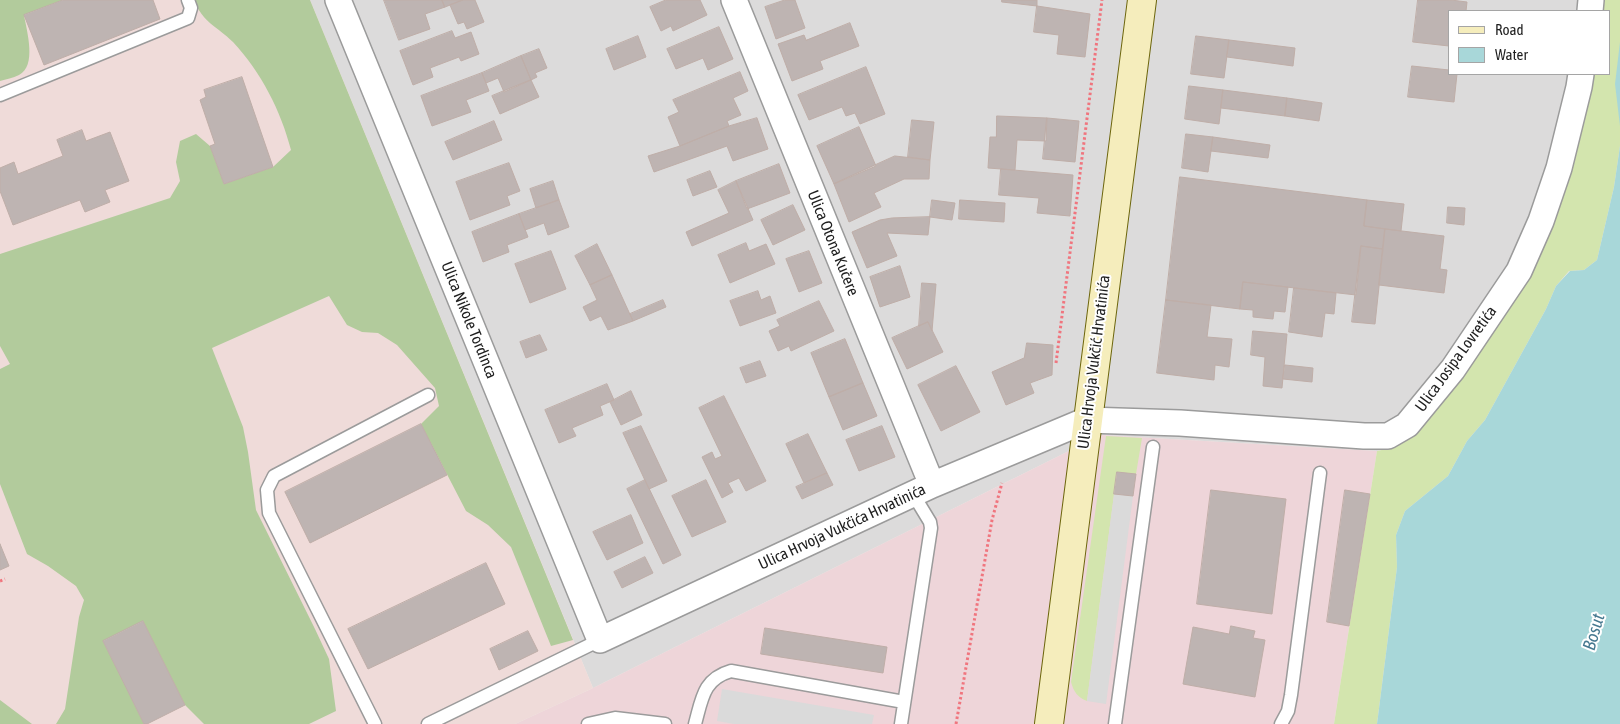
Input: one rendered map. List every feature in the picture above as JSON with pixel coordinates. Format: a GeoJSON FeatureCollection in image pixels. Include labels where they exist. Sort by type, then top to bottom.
{"type":"FeatureCollection","features":[{"type":"Feature","properties":{"kind":"main road","name":"Ulica Hrvoja Vukčić Hrvatinića"},"geometry":{"type":"LineString","coordinates":[[1051,724],[1087,420],[1142,0]]}},
{"type":"Feature","properties":{"kind":"street","name":"Ulica Nikole Tordinca"},"geometry":{"type":"LineString","coordinates":[[338,0],[600,640]]}},
{"type":"Feature","properties":{"kind":"street","name":"Ulica Otona Kučere"},"geometry":{"type":"LineString","coordinates":[[734,0],[922,490]]}},
{"type":"Feature","properties":{"kind":"street","name":"Ulica Josipa Lovretića"},"geometry":{"type":"LineString","coordinates":[[1087,420],[1180,423],[1364,436],[1388,436],[1407,425],[1453,369],[1519,271],[1541,221],[1558,168],[1581,75]]}},
{"type":"Feature","properties":{"kind":"street","name":"Ulica Hrvoja Vukčića Hrvatinića"},"geometry":{"type":"LineString","coordinates":[[600,640],[922,490],[1087,420]]}},
{"type":"Feature","properties":{"kind":"lane"},"geometry":{"type":"LineString","coordinates":[[0,95],[188,18],[191,8],[188,0]]}},
{"type":"Feature","properties":{"kind":"lane"},"geometry":{"type":"LineString","coordinates":[[375,724],[269,512],[267,490],[274,476],[428,395]]}},
{"type":"Feature","properties":{"kind":"lane"},"geometry":{"type":"LineString","coordinates":[[1116,724],[1153,447]]}},
{"type":"Feature","properties":{"kind":"lane"},"geometry":{"type":"LineString","coordinates":[[1281,724],[1288,711],[1291,695],[1320,473]]}},
{"type":"Feature","properties":{"kind":"lane"},"geometry":{"type":"LineString","coordinates":[[901,724],[931,528],[922,490]]}},
{"type":"Feature","properties":{"kind":"lane"},"geometry":{"type":"LineString","coordinates":[[428,724],[600,640]]}},
{"type":"Feature","properties":{"kind":"lane"},"geometry":{"type":"LineString","coordinates":[[696,724],[703,695],[708,686],[720,674],[731,671],[904,702]]}},
{"type":"Feature","properties":{"kind":"lane"},"geometry":{"type":"LineString","coordinates":[[588,724],[616,718],[665,724]]}},
{"type":"Feature","properties":{"kind":"path"},"geometry":{"type":"LineString","coordinates":[[1056,363],[1102,0]]}},
{"type":"Feature","properties":{"kind":"path"},"geometry":{"type":"LineString","coordinates":[[956,724],[992,520],[1012,452]]}},
{"type":"Feature","properties":{"kind":"path"},"geometry":{"type":"LineString","coordinates":[[0,581],[4,579]]}},
{"type":"Feature","properties":{"kind":"shaded area"},"geometry":{"type":"Polygon","coordinates":[[[0,0],[310,0],[593,688],[515,724],[0,724],[0,0]]]}},
{"type":"Feature","properties":{"kind":"shaded area"},"geometry":{"type":"Polygon","coordinates":[[[310,0],[1602,0],[1600,10],[1448,10],[1448,75],[1589,75],[1548,228],[1406,439],[1396,447],[1377,451],[1101,435],[593,688],[310,0]]]}},
{"type":"Feature","properties":{"kind":"shaded area"},"geometry":{"type":"Polygon","coordinates":[[[1101,435],[1377,451],[1334,724],[515,724],[593,688],[1101,435]]]}},
{"type":"Feature","properties":{"kind":"shaded area"},"geometry":{"type":"Polygon","coordinates":[[[1114,494],[1133,496],[1106,704],[1087,701],[1114,494]]]}},
{"type":"Feature","properties":{"kind":"shaded area"},"geometry":{"type":"Polygon","coordinates":[[[722,689],[874,715],[872,724],[734,724],[717,721],[722,689]]]}},
{"type":"Feature","properties":{"kind":"green space"},"geometry":{"type":"Polygon","coordinates":[[[0,0],[63,0],[24,15],[29,48],[28,64],[25,71],[19,75],[0,81],[0,0]]]}},
{"type":"Feature","properties":{"kind":"green space"},"geometry":{"type":"Polygon","coordinates":[[[194,0],[310,0],[573,640],[551,646],[511,547],[488,525],[466,511],[421,424],[439,406],[435,388],[397,345],[378,333],[362,332],[347,325],[329,296],[212,348],[243,427],[256,510],[329,659],[336,711],[309,724],[204,724],[185,705],[143,621],[103,641],[144,724],[56,724],[65,709],[79,617],[84,600],[76,586],[27,554],[0,484],[0,369],[10,364],[0,346],[0,254],[170,198],[180,181],[176,162],[180,141],[196,134],[210,146],[224,184],[273,167],[291,150],[282,121],[261,79],[233,42],[206,19],[194,0]]]}},
{"type":"Feature","properties":{"kind":"green space"},"geometry":{"type":"Polygon","coordinates":[[[1602,0],[1620,0],[1620,146],[1614,187],[1597,260],[1584,270],[1569,271],[1556,286],[1546,309],[1485,420],[1467,441],[1448,476],[1405,511],[1396,535],[1397,567],[1377,724],[1334,724],[1377,451],[1396,447],[1406,439],[1514,293],[1589,75],[1610,75],[1610,10],[1600,10],[1602,0]]]}},
{"type":"Feature","properties":{"kind":"green space"},"geometry":{"type":"Polygon","coordinates":[[[1106,436],[1142,438],[1136,474],[1117,472],[1087,701],[1076,694],[1071,682],[1106,436]]]}},
{"type":"Feature","properties":{"kind":"green space"},"geometry":{"type":"Polygon","coordinates":[[[0,700],[32,724],[0,724],[0,700]]]}},
{"type":"Feature","properties":{"kind":"water"},"geometry":{"type":"Polygon","coordinates":[[[1620,42],[1620,126],[1615,84],[1620,42]]]}},
{"type":"Feature","properties":{"kind":"water","name":"Bosut"},"geometry":{"type":"Polygon","coordinates":[[[1620,146],[1620,724],[1377,724],[1397,567],[1396,535],[1405,511],[1448,476],[1467,441],[1485,420],[1546,309],[1556,286],[1570,271],[1584,270],[1597,260],[1614,187],[1620,146]]]}},
{"type":"Feature","properties":{"kind":"building"},"geometry":{"type":"Polygon","coordinates":[[[63,0],[153,0],[160,19],[44,65],[24,15],[63,0]]]}},
{"type":"Feature","properties":{"kind":"building"},"geometry":{"type":"Polygon","coordinates":[[[384,0],[442,0],[445,7],[425,14],[430,29],[399,40],[384,0]]]}},
{"type":"Feature","properties":{"kind":"building"},"geometry":{"type":"Polygon","coordinates":[[[442,0],[463,0],[445,7],[442,0]]]}},
{"type":"Feature","properties":{"kind":"building"},"geometry":{"type":"Polygon","coordinates":[[[463,0],[475,0],[484,22],[467,29],[464,22],[458,24],[450,5],[463,0]]]}},
{"type":"Feature","properties":{"kind":"building"},"geometry":{"type":"Polygon","coordinates":[[[666,0],[700,0],[707,15],[673,31],[671,26],[661,31],[650,7],[666,0]]]}},
{"type":"Feature","properties":{"kind":"building"},"geometry":{"type":"Polygon","coordinates":[[[785,0],[795,0],[805,28],[776,39],[765,7],[785,0]]]}},
{"type":"Feature","properties":{"kind":"building"},"geometry":{"type":"Polygon","coordinates":[[[1002,0],[1037,0],[1037,6],[1002,2],[1002,0]]]}},
{"type":"Feature","properties":{"kind":"building"},"geometry":{"type":"Polygon","coordinates":[[[1418,0],[1467,2],[1466,10],[1448,10],[1448,46],[1413,42],[1418,0]]]}},
{"type":"Feature","properties":{"kind":"building"},"geometry":{"type":"Polygon","coordinates":[[[1037,6],[1090,14],[1085,57],[1057,54],[1059,35],[1034,32],[1037,6]]]}},
{"type":"Feature","properties":{"kind":"building"},"geometry":{"type":"Polygon","coordinates":[[[850,23],[859,46],[820,61],[823,69],[792,81],[778,44],[804,35],[806,40],[850,23]]]}},
{"type":"Feature","properties":{"kind":"building"},"geometry":{"type":"Polygon","coordinates":[[[719,27],[733,59],[708,70],[703,58],[676,69],[667,49],[719,27]]]}},
{"type":"Feature","properties":{"kind":"building"},"geometry":{"type":"Polygon","coordinates":[[[452,31],[455,38],[471,32],[479,54],[461,61],[459,57],[430,68],[433,77],[413,85],[400,51],[452,31]]]}},
{"type":"Feature","properties":{"kind":"building"},"geometry":{"type":"Polygon","coordinates":[[[638,36],[646,57],[614,70],[606,49],[638,36]]]}},
{"type":"Feature","properties":{"kind":"building"},"geometry":{"type":"Polygon","coordinates":[[[1196,36],[1229,40],[1224,78],[1191,74],[1196,36]]]}},
{"type":"Feature","properties":{"kind":"building"},"geometry":{"type":"Polygon","coordinates":[[[1229,40],[1295,48],[1293,66],[1227,57],[1229,40]]]}},
{"type":"Feature","properties":{"kind":"building"},"geometry":{"type":"Polygon","coordinates":[[[539,49],[547,68],[535,73],[537,77],[531,80],[521,56],[539,49]]]}},
{"type":"Feature","properties":{"kind":"building"},"geometry":{"type":"Polygon","coordinates":[[[521,56],[531,80],[504,92],[498,78],[486,83],[482,73],[521,56]]]}},
{"type":"Feature","properties":{"kind":"building"},"geometry":{"type":"Polygon","coordinates":[[[1412,66],[1448,70],[1448,75],[1457,75],[1454,102],[1408,97],[1412,66]]]}},
{"type":"Feature","properties":{"kind":"building"},"geometry":{"type":"Polygon","coordinates":[[[866,67],[885,114],[860,124],[855,113],[846,116],[842,107],[809,120],[798,95],[866,67]]]}},
{"type":"Feature","properties":{"kind":"building"},"geometry":{"type":"Polygon","coordinates":[[[740,72],[748,91],[733,98],[741,115],[727,121],[729,126],[680,146],[668,117],[679,112],[673,100],[740,72]]]}},
{"type":"Feature","properties":{"kind":"building"},"geometry":{"type":"Polygon","coordinates":[[[482,73],[489,91],[466,100],[471,112],[432,126],[421,96],[482,73]]]}},
{"type":"Feature","properties":{"kind":"building"},"geometry":{"type":"Polygon","coordinates":[[[242,77],[273,167],[224,184],[210,146],[215,144],[200,100],[206,97],[204,90],[242,77]]]}},
{"type":"Feature","properties":{"kind":"building"},"geometry":{"type":"Polygon","coordinates":[[[531,80],[539,97],[500,114],[492,96],[531,80]]]}},
{"type":"Feature","properties":{"kind":"building"},"geometry":{"type":"Polygon","coordinates":[[[1189,86],[1223,90],[1219,124],[1185,119],[1189,86]]]}},
{"type":"Feature","properties":{"kind":"building"},"geometry":{"type":"Polygon","coordinates":[[[1223,90],[1287,98],[1285,116],[1221,108],[1223,90]]]}},
{"type":"Feature","properties":{"kind":"building"},"geometry":{"type":"Polygon","coordinates":[[[1287,98],[1322,103],[1319,121],[1285,116],[1287,98]]]}},
{"type":"Feature","properties":{"kind":"building"},"geometry":{"type":"Polygon","coordinates":[[[997,116],[1047,118],[1046,141],[1017,140],[1015,170],[988,168],[990,137],[996,137],[997,116]]]}},
{"type":"Feature","properties":{"kind":"building"},"geometry":{"type":"Polygon","coordinates":[[[757,118],[768,149],[733,161],[727,146],[654,172],[648,156],[680,146],[729,126],[757,118]]]}},
{"type":"Feature","properties":{"kind":"building"},"geometry":{"type":"Polygon","coordinates":[[[1047,118],[1079,121],[1075,162],[1043,159],[1047,118]]]}},
{"type":"Feature","properties":{"kind":"building"},"geometry":{"type":"Polygon","coordinates":[[[912,120],[934,122],[930,160],[908,157],[912,120]]]}},
{"type":"Feature","properties":{"kind":"building"},"geometry":{"type":"Polygon","coordinates":[[[494,121],[502,140],[453,160],[445,142],[494,121]]]}},
{"type":"Feature","properties":{"kind":"building"},"geometry":{"type":"Polygon","coordinates":[[[859,127],[876,166],[834,184],[817,146],[859,127]]]}},
{"type":"Feature","properties":{"kind":"building"},"geometry":{"type":"Polygon","coordinates":[[[82,130],[86,141],[110,132],[129,181],[105,190],[110,202],[85,212],[80,200],[13,225],[0,191],[0,168],[14,162],[18,174],[63,156],[57,140],[82,130]]]}},
{"type":"Feature","properties":{"kind":"building"},"geometry":{"type":"Polygon","coordinates":[[[1186,134],[1213,137],[1208,172],[1182,168],[1186,134]]]}},
{"type":"Feature","properties":{"kind":"building"},"geometry":{"type":"Polygon","coordinates":[[[1213,137],[1270,145],[1268,158],[1211,151],[1213,137]]]}},
{"type":"Feature","properties":{"kind":"building"},"geometry":{"type":"Polygon","coordinates":[[[895,156],[930,160],[929,179],[904,179],[874,193],[881,207],[849,222],[834,184],[895,156]]]}},
{"type":"Feature","properties":{"kind":"building"},"geometry":{"type":"Polygon","coordinates":[[[509,163],[520,191],[507,196],[510,205],[470,220],[456,182],[509,163]]]}},
{"type":"Feature","properties":{"kind":"building"},"geometry":{"type":"Polygon","coordinates":[[[779,164],[790,193],[747,209],[736,181],[779,164]]]}},
{"type":"Feature","properties":{"kind":"building"},"geometry":{"type":"Polygon","coordinates":[[[1001,169],[1073,175],[1070,216],[1037,213],[1039,198],[999,195],[1001,169]]]}},
{"type":"Feature","properties":{"kind":"building"},"geometry":{"type":"Polygon","coordinates":[[[710,171],[717,187],[693,196],[687,180],[710,171]]]}},
{"type":"Feature","properties":{"kind":"building"},"geometry":{"type":"Polygon","coordinates":[[[1180,177],[1367,200],[1364,226],[1385,229],[1383,249],[1361,246],[1356,295],[1243,282],[1240,309],[1166,300],[1180,177]]]}},
{"type":"Feature","properties":{"kind":"building"},"geometry":{"type":"Polygon","coordinates":[[[553,181],[559,200],[536,208],[530,189],[553,181]]]}},
{"type":"Feature","properties":{"kind":"building"},"geometry":{"type":"Polygon","coordinates":[[[736,181],[753,220],[692,246],[686,232],[729,213],[718,190],[736,181]]]}},
{"type":"Feature","properties":{"kind":"building"},"geometry":{"type":"Polygon","coordinates":[[[559,200],[569,227],[548,235],[544,223],[525,230],[519,214],[559,200]]]}},
{"type":"Feature","properties":{"kind":"building"},"geometry":{"type":"Polygon","coordinates":[[[932,200],[955,203],[952,220],[930,217],[932,200]]]}},
{"type":"Feature","properties":{"kind":"building"},"geometry":{"type":"Polygon","coordinates":[[[960,200],[1005,203],[1004,222],[959,219],[960,200]]]}},
{"type":"Feature","properties":{"kind":"building"},"geometry":{"type":"Polygon","coordinates":[[[1367,200],[1404,204],[1401,231],[1364,226],[1367,200]]]}},
{"type":"Feature","properties":{"kind":"building"},"geometry":{"type":"Polygon","coordinates":[[[793,205],[805,230],[773,245],[761,220],[793,205]]]}},
{"type":"Feature","properties":{"kind":"building"},"geometry":{"type":"Polygon","coordinates":[[[1448,207],[1465,208],[1464,225],[1447,223],[1448,207]]]}},
{"type":"Feature","properties":{"kind":"building"},"geometry":{"type":"Polygon","coordinates":[[[519,214],[528,237],[507,245],[509,252],[483,262],[472,232],[519,214]]]}},
{"type":"Feature","properties":{"kind":"building"},"geometry":{"type":"Polygon","coordinates":[[[930,217],[928,235],[887,233],[897,256],[867,268],[852,232],[880,220],[930,217]]]}},
{"type":"Feature","properties":{"kind":"building"},"geometry":{"type":"Polygon","coordinates":[[[1385,229],[1444,236],[1440,269],[1447,270],[1444,293],[1379,285],[1385,229]]]}},
{"type":"Feature","properties":{"kind":"building"},"geometry":{"type":"Polygon","coordinates":[[[746,243],[749,251],[766,244],[775,264],[730,283],[718,255],[746,243]]]}},
{"type":"Feature","properties":{"kind":"building"},"geometry":{"type":"Polygon","coordinates":[[[597,244],[612,275],[590,285],[575,256],[597,244]]]}},
{"type":"Feature","properties":{"kind":"building"},"geometry":{"type":"Polygon","coordinates":[[[1361,246],[1383,249],[1375,324],[1352,322],[1361,246]]]}},
{"type":"Feature","properties":{"kind":"building"},"geometry":{"type":"Polygon","coordinates":[[[551,251],[566,289],[530,303],[515,264],[551,251]]]}},
{"type":"Feature","properties":{"kind":"building"},"geometry":{"type":"Polygon","coordinates":[[[809,251],[822,283],[799,292],[786,259],[809,251]]]}},
{"type":"Feature","properties":{"kind":"building"},"geometry":{"type":"Polygon","coordinates":[[[900,266],[910,297],[880,307],[870,277],[900,266]]]}},
{"type":"Feature","properties":{"kind":"building"},"geometry":{"type":"Polygon","coordinates":[[[612,275],[633,321],[608,330],[601,316],[590,321],[583,307],[597,300],[590,285],[612,275]]]}},
{"type":"Feature","properties":{"kind":"building"},"geometry":{"type":"Polygon","coordinates":[[[1243,282],[1288,287],[1285,312],[1274,311],[1273,319],[1253,317],[1253,310],[1240,309],[1243,282]]]}},
{"type":"Feature","properties":{"kind":"building"},"geometry":{"type":"Polygon","coordinates":[[[922,283],[936,284],[932,331],[928,322],[919,326],[922,283]]]}},
{"type":"Feature","properties":{"kind":"building"},"geometry":{"type":"Polygon","coordinates":[[[1294,288],[1336,293],[1334,314],[1325,313],[1322,337],[1289,332],[1294,288]]]}},
{"type":"Feature","properties":{"kind":"building"},"geometry":{"type":"Polygon","coordinates":[[[758,291],[761,300],[770,296],[776,313],[740,326],[730,301],[758,291]]]}},
{"type":"Feature","properties":{"kind":"building"},"geometry":{"type":"Polygon","coordinates":[[[663,300],[666,307],[633,321],[630,314],[663,300]]]}},
{"type":"Feature","properties":{"kind":"building"},"geometry":{"type":"Polygon","coordinates":[[[1166,300],[1211,305],[1207,337],[1232,339],[1229,367],[1215,365],[1214,380],[1157,373],[1166,300]]]}},
{"type":"Feature","properties":{"kind":"building"},"geometry":{"type":"Polygon","coordinates":[[[819,301],[834,331],[791,351],[789,346],[778,351],[769,331],[780,326],[777,320],[819,301]]]}},
{"type":"Feature","properties":{"kind":"building"},"geometry":{"type":"Polygon","coordinates":[[[928,322],[943,352],[907,369],[892,338],[928,322]]]}},
{"type":"Feature","properties":{"kind":"building"},"geometry":{"type":"Polygon","coordinates":[[[1253,331],[1287,334],[1282,388],[1263,386],[1265,357],[1251,355],[1253,331]]]}},
{"type":"Feature","properties":{"kind":"building"},"geometry":{"type":"Polygon","coordinates":[[[540,335],[547,350],[526,358],[520,342],[540,335]]]}},
{"type":"Feature","properties":{"kind":"building"},"geometry":{"type":"Polygon","coordinates":[[[845,339],[863,383],[829,397],[811,353],[845,339]]]}},
{"type":"Feature","properties":{"kind":"building"},"geometry":{"type":"Polygon","coordinates":[[[1027,343],[1053,345],[1052,375],[1030,383],[1034,393],[1006,405],[992,372],[1024,358],[1027,343]]]}},
{"type":"Feature","properties":{"kind":"building"},"geometry":{"type":"Polygon","coordinates":[[[760,361],[766,376],[746,383],[740,368],[760,361]]]}},
{"type":"Feature","properties":{"kind":"building"},"geometry":{"type":"Polygon","coordinates":[[[1285,365],[1313,368],[1312,382],[1283,379],[1285,365]]]}},
{"type":"Feature","properties":{"kind":"building"},"geometry":{"type":"Polygon","coordinates":[[[956,366],[980,412],[941,431],[918,385],[956,366]]]}},
{"type":"Feature","properties":{"kind":"building"},"geometry":{"type":"Polygon","coordinates":[[[863,383],[877,416],[843,430],[829,397],[863,383]]]}},
{"type":"Feature","properties":{"kind":"building"},"geometry":{"type":"Polygon","coordinates":[[[607,384],[614,400],[600,406],[603,415],[572,428],[576,436],[559,443],[545,410],[607,384]]]}},
{"type":"Feature","properties":{"kind":"building"},"geometry":{"type":"Polygon","coordinates":[[[631,391],[642,415],[621,425],[610,402],[631,391]]]}},
{"type":"Feature","properties":{"kind":"building"},"geometry":{"type":"Polygon","coordinates":[[[724,396],[766,481],[746,491],[739,478],[728,483],[733,492],[722,498],[702,457],[712,452],[715,459],[722,456],[699,408],[724,396]]]}},
{"type":"Feature","properties":{"kind":"building"},"geometry":{"type":"Polygon","coordinates":[[[421,424],[447,475],[310,543],[285,492],[421,424]]]}},
{"type":"Feature","properties":{"kind":"building"},"geometry":{"type":"Polygon","coordinates":[[[641,426],[667,481],[649,489],[623,433],[641,426]]]}},
{"type":"Feature","properties":{"kind":"building"},"geometry":{"type":"Polygon","coordinates":[[[882,426],[895,457],[859,471],[846,440],[882,426]]]}},
{"type":"Feature","properties":{"kind":"building"},"geometry":{"type":"Polygon","coordinates":[[[808,434],[827,473],[804,483],[786,444],[808,434]]]}},
{"type":"Feature","properties":{"kind":"building"},"geometry":{"type":"Polygon","coordinates":[[[1117,472],[1136,474],[1133,496],[1114,494],[1117,472]]]}},
{"type":"Feature","properties":{"kind":"building"},"geometry":{"type":"Polygon","coordinates":[[[827,473],[833,485],[802,499],[796,487],[827,473]]]}},
{"type":"Feature","properties":{"kind":"building"},"geometry":{"type":"Polygon","coordinates":[[[645,480],[681,555],[663,564],[627,489],[645,480]]]}},
{"type":"Feature","properties":{"kind":"building"},"geometry":{"type":"Polygon","coordinates":[[[706,480],[726,522],[692,537],[672,496],[706,480]]]}},
{"type":"Feature","properties":{"kind":"building"},"geometry":{"type":"Polygon","coordinates":[[[1211,490],[1286,499],[1272,614],[1197,604],[1211,490]]]}},
{"type":"Feature","properties":{"kind":"building"},"geometry":{"type":"Polygon","coordinates":[[[1345,490],[1370,494],[1349,626],[1327,622],[1345,490]]]}},
{"type":"Feature","properties":{"kind":"building"},"geometry":{"type":"Polygon","coordinates":[[[631,515],[643,543],[607,560],[593,532],[631,515]]]}},
{"type":"Feature","properties":{"kind":"building"},"geometry":{"type":"Polygon","coordinates":[[[0,544],[9,566],[0,570],[0,544]]]}},
{"type":"Feature","properties":{"kind":"building"},"geometry":{"type":"Polygon","coordinates":[[[645,557],[653,573],[622,588],[614,572],[645,557]]]}},
{"type":"Feature","properties":{"kind":"building"},"geometry":{"type":"Polygon","coordinates":[[[486,563],[505,604],[368,669],[348,629],[486,563]]]}},
{"type":"Feature","properties":{"kind":"building"},"geometry":{"type":"Polygon","coordinates":[[[143,621],[185,705],[147,724],[144,724],[103,641],[143,621]]]}},
{"type":"Feature","properties":{"kind":"building"},"geometry":{"type":"Polygon","coordinates":[[[1231,626],[1255,631],[1253,638],[1265,640],[1255,697],[1183,684],[1193,627],[1229,634],[1231,626]]]}},
{"type":"Feature","properties":{"kind":"building"},"geometry":{"type":"Polygon","coordinates":[[[765,628],[887,647],[883,673],[761,654],[765,628]]]}},
{"type":"Feature","properties":{"kind":"building"},"geometry":{"type":"Polygon","coordinates":[[[528,631],[538,651],[499,670],[490,649],[528,631]]]}}]}
